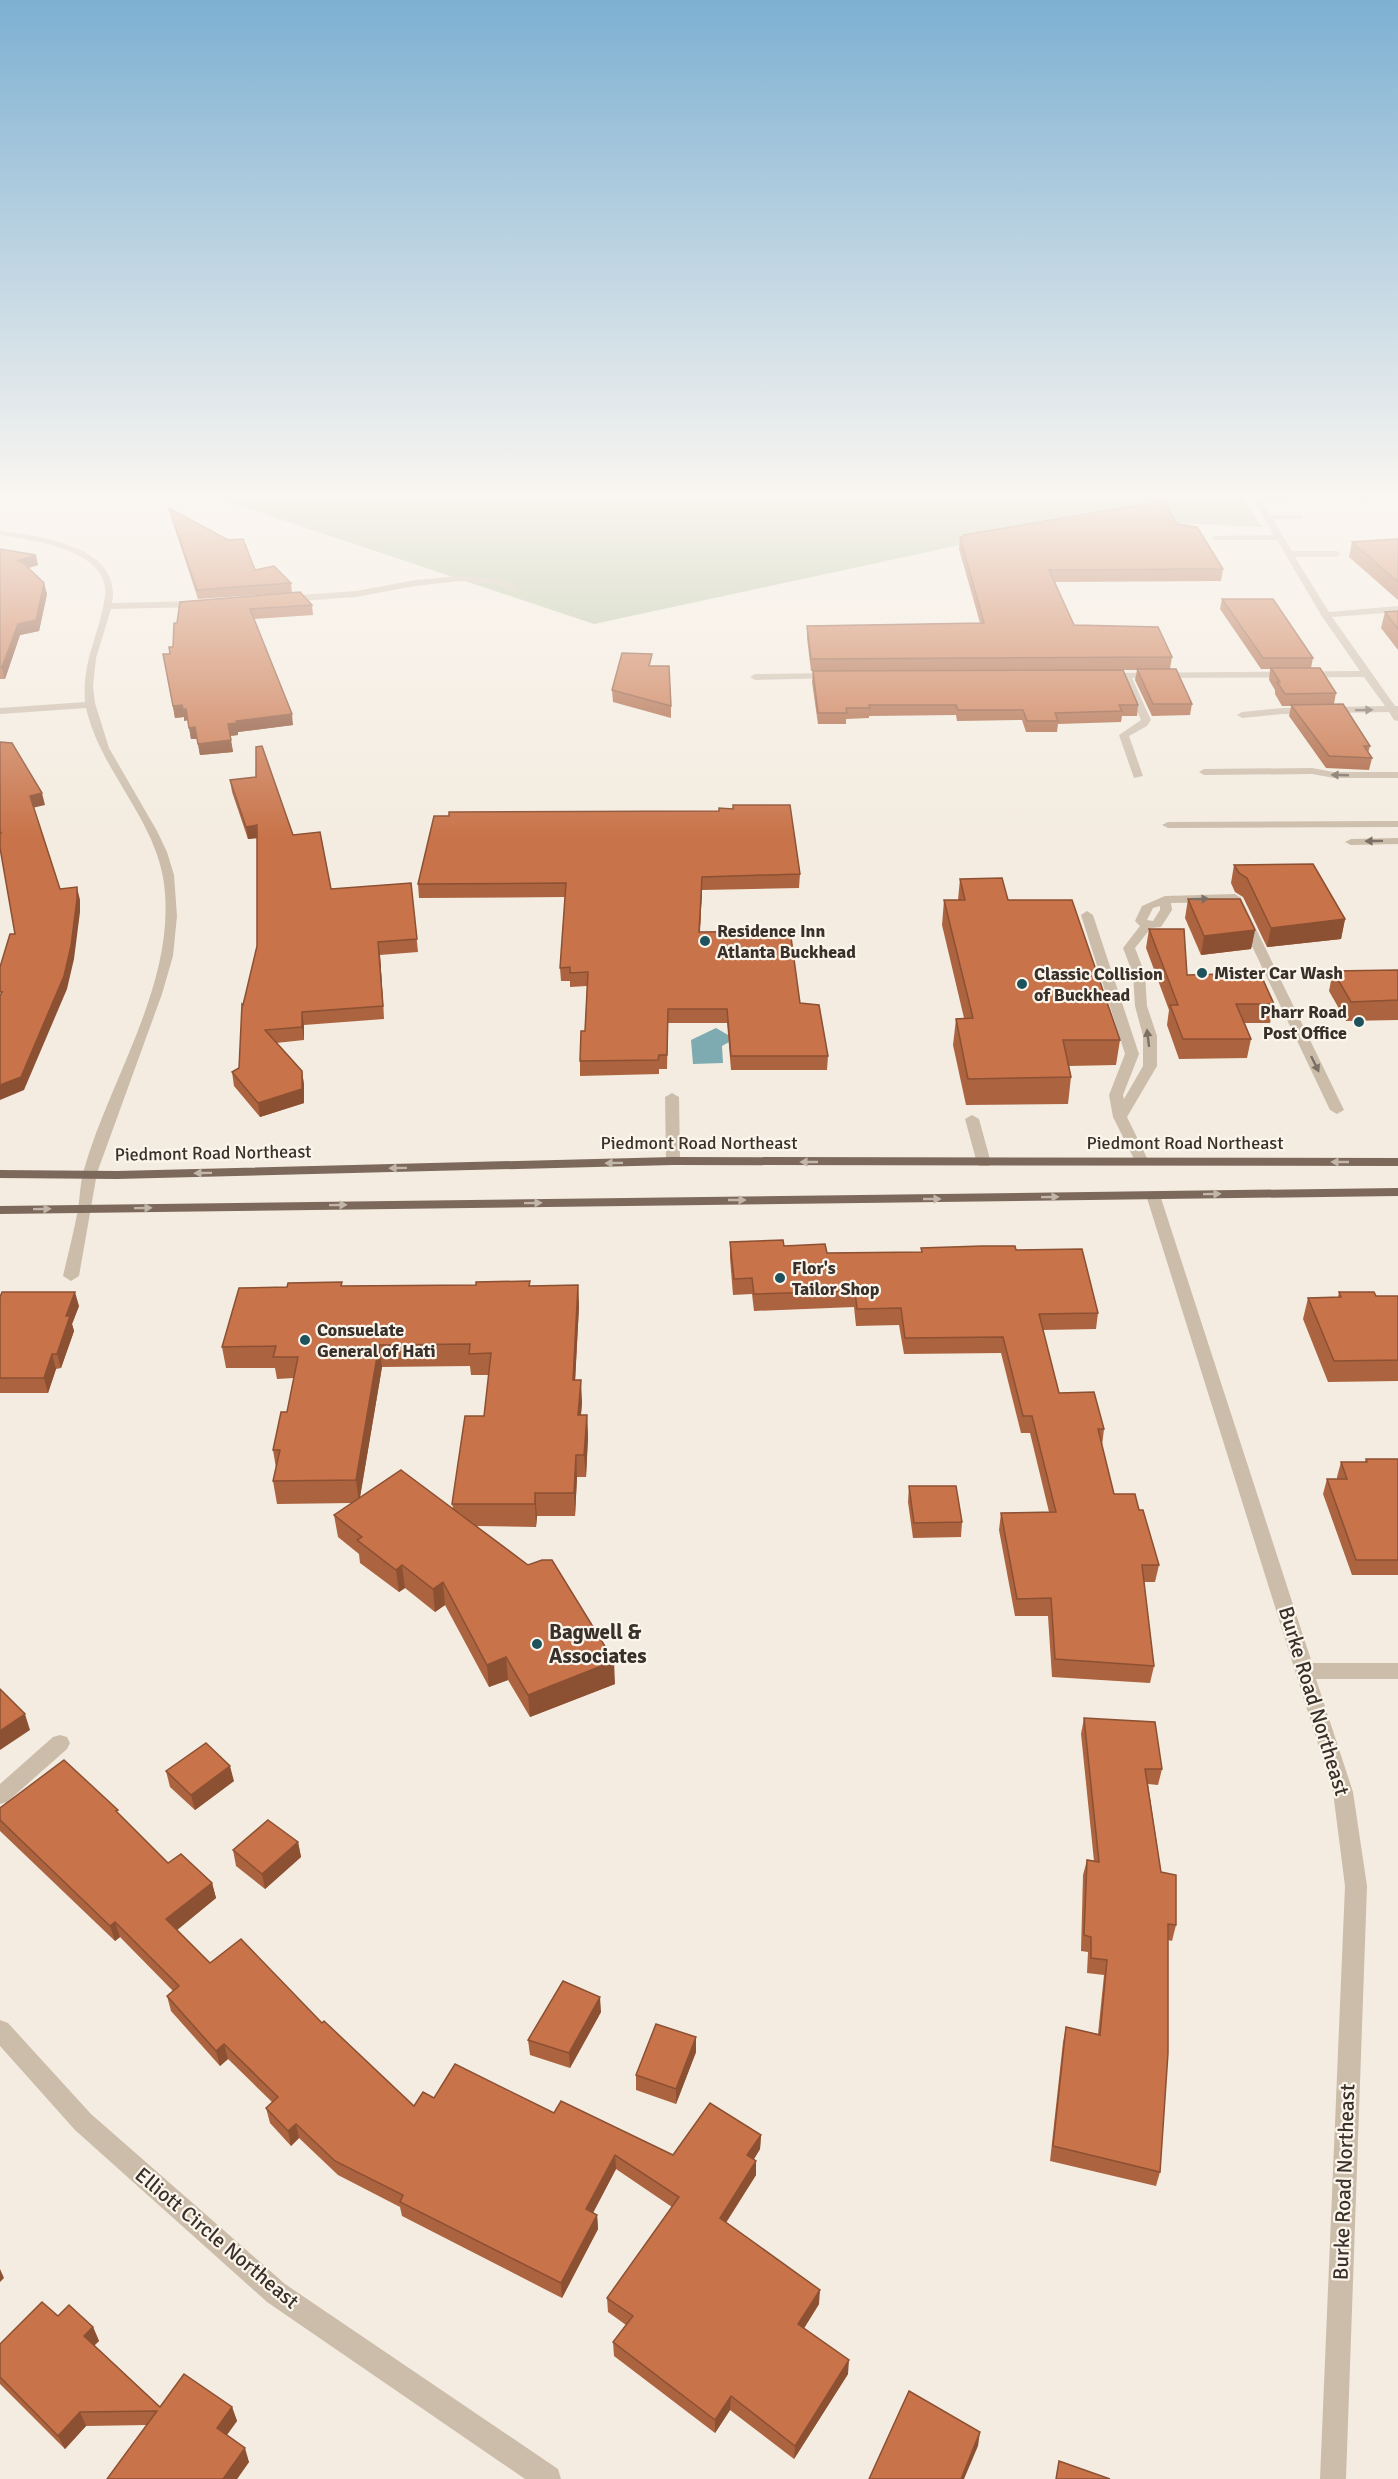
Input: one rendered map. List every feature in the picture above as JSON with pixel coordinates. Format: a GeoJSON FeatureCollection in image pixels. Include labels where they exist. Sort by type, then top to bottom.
{"type":"FeatureCollection","features":[{"type":"Feature","properties":{"kind":"main road","name":"Piedmont Road Northeast"},"geometry":{"type":"LineString","coordinates":[[0,1174],[90,1175],[673,1161],[1398,1162]]}},
{"type":"Feature","properties":{"kind":"main road"},"geometry":{"type":"LineString","coordinates":[[0,1210],[1398,1192]]}},
{"type":"Feature","properties":{"kind":"street"},"geometry":{"type":"LineString","coordinates":[[71,1276],[90,1175],[164,975],[172,936],[172,903],[167,873],[159,847],[104,748],[90,705],[88,681],[90,658],[106,607]]}},
{"type":"Feature","properties":{"kind":"street"},"geometry":{"type":"LineString","coordinates":[[1321,607],[1396,712]]}},
{"type":"Feature","properties":{"kind":"street"},"geometry":{"type":"LineString","coordinates":[[1326,615],[1398,609]]}},
{"type":"Feature","properties":{"kind":"street"},"geometry":{"type":"LineString","coordinates":[[1090,675],[1367,674]]}},
{"type":"Feature","properties":{"kind":"street"},"geometry":{"type":"LineString","coordinates":[[1126,675],[1146,720],[1124,735],[1138,776]]}},
{"type":"Feature","properties":{"kind":"street"},"geometry":{"type":"LineString","coordinates":[[755,677],[839,676]]}},
{"type":"Feature","properties":{"kind":"street"},"geometry":{"type":"LineString","coordinates":[[0,711],[90,705]]}},
{"type":"Feature","properties":{"kind":"street"},"geometry":{"type":"LineString","coordinates":[[1242,715],[1282,711],[1396,712]]}},
{"type":"Feature","properties":{"kind":"street"},"geometry":{"type":"LineString","coordinates":[[1204,772],[1312,771],[1334,775],[1398,775]]}},
{"type":"Feature","properties":{"kind":"street"},"geometry":{"type":"LineString","coordinates":[[1168,825],[1398,824]]}},
{"type":"Feature","properties":{"kind":"street"},"geometry":{"type":"LineString","coordinates":[[1351,842],[1398,841]]}},
{"type":"Feature","properties":{"kind":"street"},"geometry":{"type":"LineString","coordinates":[[1120,1117],[1150,1066],[1149,1036],[1141,1006],[1139,975],[1129,948],[1147,925],[1157,924],[1166,910],[1165,900],[1235,898],[1337,1110]]}},
{"type":"Feature","properties":{"kind":"street"},"geometry":{"type":"LineString","coordinates":[[1087,915],[1132,1054],[1116,1095],[1120,1117],[1142,1162]]}},
{"type":"Feature","properties":{"kind":"street"},"geometry":{"type":"LineString","coordinates":[[672,1097],[673,1161]]}},
{"type":"Feature","properties":{"kind":"street"},"geometry":{"type":"LineString","coordinates":[[972,1119],[984,1162]]}},
{"type":"Feature","properties":{"kind":"street","name":"Burke Road Northeast"},"geometry":{"type":"LineString","coordinates":[[1153,1195],[1343,1792],[1356,1886],[1333,2479]]}},
{"type":"Feature","properties":{"kind":"street"},"geometry":{"type":"LineString","coordinates":[[1306,1671],[1398,1671]]}},
{"type":"Feature","properties":{"kind":"street"},"geometry":{"type":"LineString","coordinates":[[0,1796],[60,1743]]}},
{"type":"Feature","properties":{"kind":"street","name":"Elliott Circle Northeast"},"geometry":{"type":"LineString","coordinates":[[0,2030],[83,2122],[276,2293],[548,2479]]}},
{"type":"Feature","properties":{"kind":"green space"},"geometry":{"type":"Polygon","coordinates":[[[542,607],[674,607],[594,624],[542,607]]]}},
{"type":"Feature","properties":{"kind":"water"},"geometry":{"type":"Polygon","coordinates":[[[716,1028],[730,1036],[731,1041],[722,1046],[723,1063],[693,1064],[691,1040],[716,1028]]]}},
{"type":"Feature","properties":{"kind":"building"},"geometry":{"type":"Polygon","coordinates":[[[0,607],[39,607],[36,620],[18,624],[2,667],[0,667],[0,607]]]}},
{"type":"Feature","properties":{"kind":"building"},"geometry":{"type":"Polygon","coordinates":[[[179,607],[286,607],[250,609],[292,714],[236,721],[237,723],[228,724],[231,740],[198,744],[195,727],[189,728],[186,709],[183,709],[182,705],[173,706],[163,654],[170,654],[169,647],[173,647],[174,623],[177,623],[179,607]]]}},
{"type":"Feature","properties":{"kind":"building"},"geometry":{"type":"Polygon","coordinates":[[[979,607],[1066,607],[1074,625],[1158,627],[1172,657],[811,659],[807,626],[984,623],[979,607]]]}},
{"type":"Feature","properties":{"kind":"building"},"geometry":{"type":"Polygon","coordinates":[[[1227,607],[1278,607],[1313,658],[1263,658],[1227,607]]]}},
{"type":"Feature","properties":{"kind":"building"},"geometry":{"type":"Polygon","coordinates":[[[1398,611],[1398,629],[1385,612],[1398,611]]]}},
{"type":"Feature","properties":{"kind":"building"},"geometry":{"type":"Polygon","coordinates":[[[622,653],[652,654],[649,666],[669,666],[671,706],[612,690],[622,653]]]}},
{"type":"Feature","properties":{"kind":"building"},"geometry":{"type":"Polygon","coordinates":[[[1271,668],[1320,668],[1336,693],[1285,694],[1271,668]]]}},
{"type":"Feature","properties":{"kind":"building"},"geometry":{"type":"Polygon","coordinates":[[[1137,669],[1176,669],[1192,704],[1153,704],[1137,669]]]}},
{"type":"Feature","properties":{"kind":"building"},"geometry":{"type":"Polygon","coordinates":[[[1123,670],[1138,705],[1119,705],[1122,711],[1055,713],[1058,721],[1027,721],[1023,710],[958,710],[956,705],[869,705],[870,708],[846,708],[847,713],[818,713],[813,671],[1123,670]]]}},
{"type":"Feature","properties":{"kind":"building"},"geometry":{"type":"Polygon","coordinates":[[[1343,704],[1370,746],[1364,746],[1372,758],[1329,756],[1291,705],[1343,704]]]}},
{"type":"Feature","properties":{"kind":"building"},"geometry":{"type":"Polygon","coordinates":[[[0,742],[12,743],[42,793],[30,796],[60,889],[77,887],[77,899],[71,946],[64,976],[21,1077],[0,1085],[0,996],[2,992],[0,992],[0,967],[10,934],[15,934],[0,848],[0,742]]]}},
{"type":"Feature","properties":{"kind":"building"},"geometry":{"type":"Polygon","coordinates":[[[262,746],[293,835],[320,832],[331,889],[411,883],[417,939],[378,942],[383,1006],[302,1012],[302,1027],[265,1030],[302,1071],[302,1089],[258,1103],[232,1072],[239,1068],[242,1004],[257,946],[257,825],[246,827],[230,780],[256,777],[256,747],[262,746]]]}},
{"type":"Feature","properties":{"kind":"building"},"geometry":{"type":"Polygon","coordinates":[[[733,805],[790,805],[800,874],[702,877],[699,932],[776,931],[776,937],[791,937],[800,1003],[819,1005],[828,1056],[731,1056],[727,1009],[668,1009],[667,1055],[659,1055],[658,1060],[580,1061],[581,1031],[585,1031],[588,972],[570,973],[570,967],[560,968],[566,883],[418,884],[434,816],[449,816],[449,812],[719,811],[719,808],[733,809],[733,805]]]}},
{"type":"Feature","properties":{"kind":"building"},"geometry":{"type":"Polygon","coordinates":[[[1313,864],[1345,919],[1271,928],[1247,878],[1239,873],[1234,865],[1313,864]]]}},
{"type":"Feature","properties":{"kind":"building","name":"Classic Collision of Buckhead"},"geometry":{"type":"Polygon","coordinates":[[[1002,878],[1008,900],[1072,900],[1120,1040],[1063,1040],[1071,1077],[968,1079],[956,1019],[973,1018],[944,900],[965,900],[960,879],[1002,878]]]}},
{"type":"Feature","properties":{"kind":"building"},"geometry":{"type":"Polygon","coordinates":[[[1188,899],[1240,899],[1255,930],[1204,936],[1188,899]]]}},
{"type":"Feature","properties":{"kind":"building"},"geometry":{"type":"Polygon","coordinates":[[[1149,929],[1184,929],[1187,975],[1260,973],[1274,1004],[1236,1004],[1251,1039],[1183,1039],[1170,1005],[1178,1005],[1149,929]]]}},
{"type":"Feature","properties":{"kind":"building"},"geometry":{"type":"Polygon","coordinates":[[[1398,970],[1398,1000],[1351,1002],[1333,971],[1398,970]]]}},
{"type":"Feature","properties":{"kind":"building"},"geometry":{"type":"Polygon","coordinates":[[[783,1240],[784,1246],[825,1244],[827,1253],[922,1252],[921,1248],[982,1246],[1015,1246],[1016,1250],[1082,1249],[1098,1313],[1039,1314],[1059,1393],[1094,1392],[1104,1429],[1098,1429],[1114,1494],[1135,1494],[1139,1510],[1143,1510],[1159,1565],[1142,1565],[1154,1666],[1055,1659],[1051,1598],[1017,1599],[1001,1513],[1056,1512],[1032,1416],[1023,1416],[1003,1337],[905,1338],[901,1308],[857,1309],[855,1291],[754,1294],[752,1278],[734,1279],[730,1242],[783,1240]]]}},
{"type":"Feature","properties":{"kind":"building"},"geometry":{"type":"Polygon","coordinates":[[[530,1281],[529,1286],[578,1285],[573,1380],[581,1380],[578,1415],[587,1415],[584,1455],[576,1455],[574,1493],[535,1493],[535,1504],[452,1504],[465,1416],[484,1416],[491,1353],[469,1354],[470,1344],[379,1345],[356,1480],[273,1481],[280,1450],[273,1450],[281,1412],[287,1412],[298,1357],[273,1357],[276,1346],[222,1347],[239,1288],[287,1287],[288,1283],[342,1282],[341,1286],[476,1285],[476,1282],[530,1281]]]}},
{"type":"Feature","properties":{"kind":"building"},"geometry":{"type":"Polygon","coordinates":[[[2,1292],[75,1292],[66,1316],[70,1316],[57,1354],[52,1354],[44,1378],[0,1378],[0,1297],[2,1292]]]}},
{"type":"Feature","properties":{"kind":"building"},"geometry":{"type":"Polygon","coordinates":[[[1339,1292],[1374,1292],[1376,1296],[1398,1296],[1398,1360],[1334,1361],[1308,1298],[1341,1297],[1339,1292]]]}},
{"type":"Feature","properties":{"kind":"building"},"geometry":{"type":"Polygon","coordinates":[[[1366,1459],[1398,1459],[1398,1560],[1356,1560],[1327,1479],[1347,1479],[1341,1462],[1367,1462],[1366,1459]]]}},
{"type":"Feature","properties":{"kind":"building"},"geometry":{"type":"Polygon","coordinates":[[[401,1470],[528,1565],[542,1560],[552,1560],[614,1661],[528,1695],[506,1657],[487,1665],[443,1582],[433,1589],[402,1565],[396,1570],[357,1540],[362,1537],[334,1515],[401,1470]]]}},
{"type":"Feature","properties":{"kind":"building"},"geometry":{"type":"Polygon","coordinates":[[[909,1486],[956,1486],[962,1522],[914,1523],[909,1486]]]}},
{"type":"Feature","properties":{"kind":"building"},"geometry":{"type":"Polygon","coordinates":[[[0,1689],[25,1714],[0,1731],[0,1689]]]}},
{"type":"Feature","properties":{"kind":"building"},"geometry":{"type":"Polygon","coordinates":[[[1084,1718],[1155,1722],[1162,1769],[1145,1769],[1161,1872],[1176,1875],[1176,1925],[1168,1924],[1168,2053],[1160,2172],[1053,2146],[1066,2027],[1100,2035],[1107,1960],[1091,1958],[1091,1937],[1084,1935],[1087,1860],[1099,1862],[1084,1718]]]}},
{"type":"Feature","properties":{"kind":"building"},"geometry":{"type":"Polygon","coordinates":[[[206,1743],[230,1766],[191,1795],[166,1771],[206,1743]]]}},
{"type":"Feature","properties":{"kind":"building"},"geometry":{"type":"Polygon","coordinates":[[[64,1760],[118,1810],[116,1811],[168,1863],[181,1854],[212,1883],[166,1919],[210,1963],[241,1939],[322,2023],[324,2021],[414,2106],[423,2092],[434,2098],[455,2064],[554,2113],[561,2101],[673,2155],[710,2103],[761,2135],[747,2155],[756,2161],[720,2218],[820,2290],[798,2324],[849,2360],[795,2446],[731,2396],[715,2420],[613,2342],[633,2316],[607,2298],[679,2197],[615,2155],[586,2209],[597,2215],[561,2283],[400,2202],[403,2195],[335,2161],[296,2124],[288,2131],[266,2108],[278,2097],[224,2044],[216,2051],[167,1996],[179,1986],[115,1922],[110,1926],[0,1820],[0,1808],[64,1760]]]}},
{"type":"Feature","properties":{"kind":"building"},"geometry":{"type":"Polygon","coordinates":[[[268,1820],[298,1842],[262,1874],[233,1850],[268,1820]]]}},
{"type":"Feature","properties":{"kind":"building"},"geometry":{"type":"Polygon","coordinates":[[[563,1981],[600,1997],[569,2053],[528,2040],[563,1981]]]}},
{"type":"Feature","properties":{"kind":"building"},"geometry":{"type":"Polygon","coordinates":[[[656,2024],[696,2037],[676,2089],[636,2075],[656,2024]]]}},
{"type":"Feature","properties":{"kind":"building"},"geometry":{"type":"Polygon","coordinates":[[[42,2302],[58,2316],[69,2305],[93,2327],[84,2336],[160,2407],[184,2374],[232,2407],[217,2428],[245,2448],[223,2479],[107,2479],[157,2411],[80,2412],[58,2436],[0,2377],[0,2344],[42,2302]]]}},
{"type":"Feature","properties":{"kind":"building"},"geometry":{"type":"Polygon","coordinates":[[[909,2391],[980,2432],[961,2479],[869,2479],[909,2391]]]}},
{"type":"Feature","properties":{"kind":"building"},"geometry":{"type":"Polygon","coordinates":[[[1059,2461],[1110,2479],[1056,2479],[1059,2461]]]}},
{"type":"Feature","properties":{"kind":"place","name":"Residence Inn Atlanta Buckhead"},"geometry":{"type":"Point","coordinates":[705,941]}},
{"type":"Feature","properties":{"kind":"place","name":"Mister Car Wash"},"geometry":{"type":"Point","coordinates":[1202,973]}},
{"type":"Feature","properties":{"kind":"place","name":"Classic Collision of Buckhead"},"geometry":{"type":"Point","coordinates":[1022,984]}},
{"type":"Feature","properties":{"kind":"place","name":"Pharr Road Post Office"},"geometry":{"type":"Point","coordinates":[1359,1022]}},
{"type":"Feature","properties":{"kind":"place","name":"Flor's Tailor Shop"},"geometry":{"type":"Point","coordinates":[780,1278]}},
{"type":"Feature","properties":{"kind":"place","name":"Consuelate General of Hati"},"geometry":{"type":"Point","coordinates":[305,1340]}},
{"type":"Feature","properties":{"kind":"place","name":"Bagwell & Associates"},"geometry":{"type":"Point","coordinates":[537,1644]}}]}
